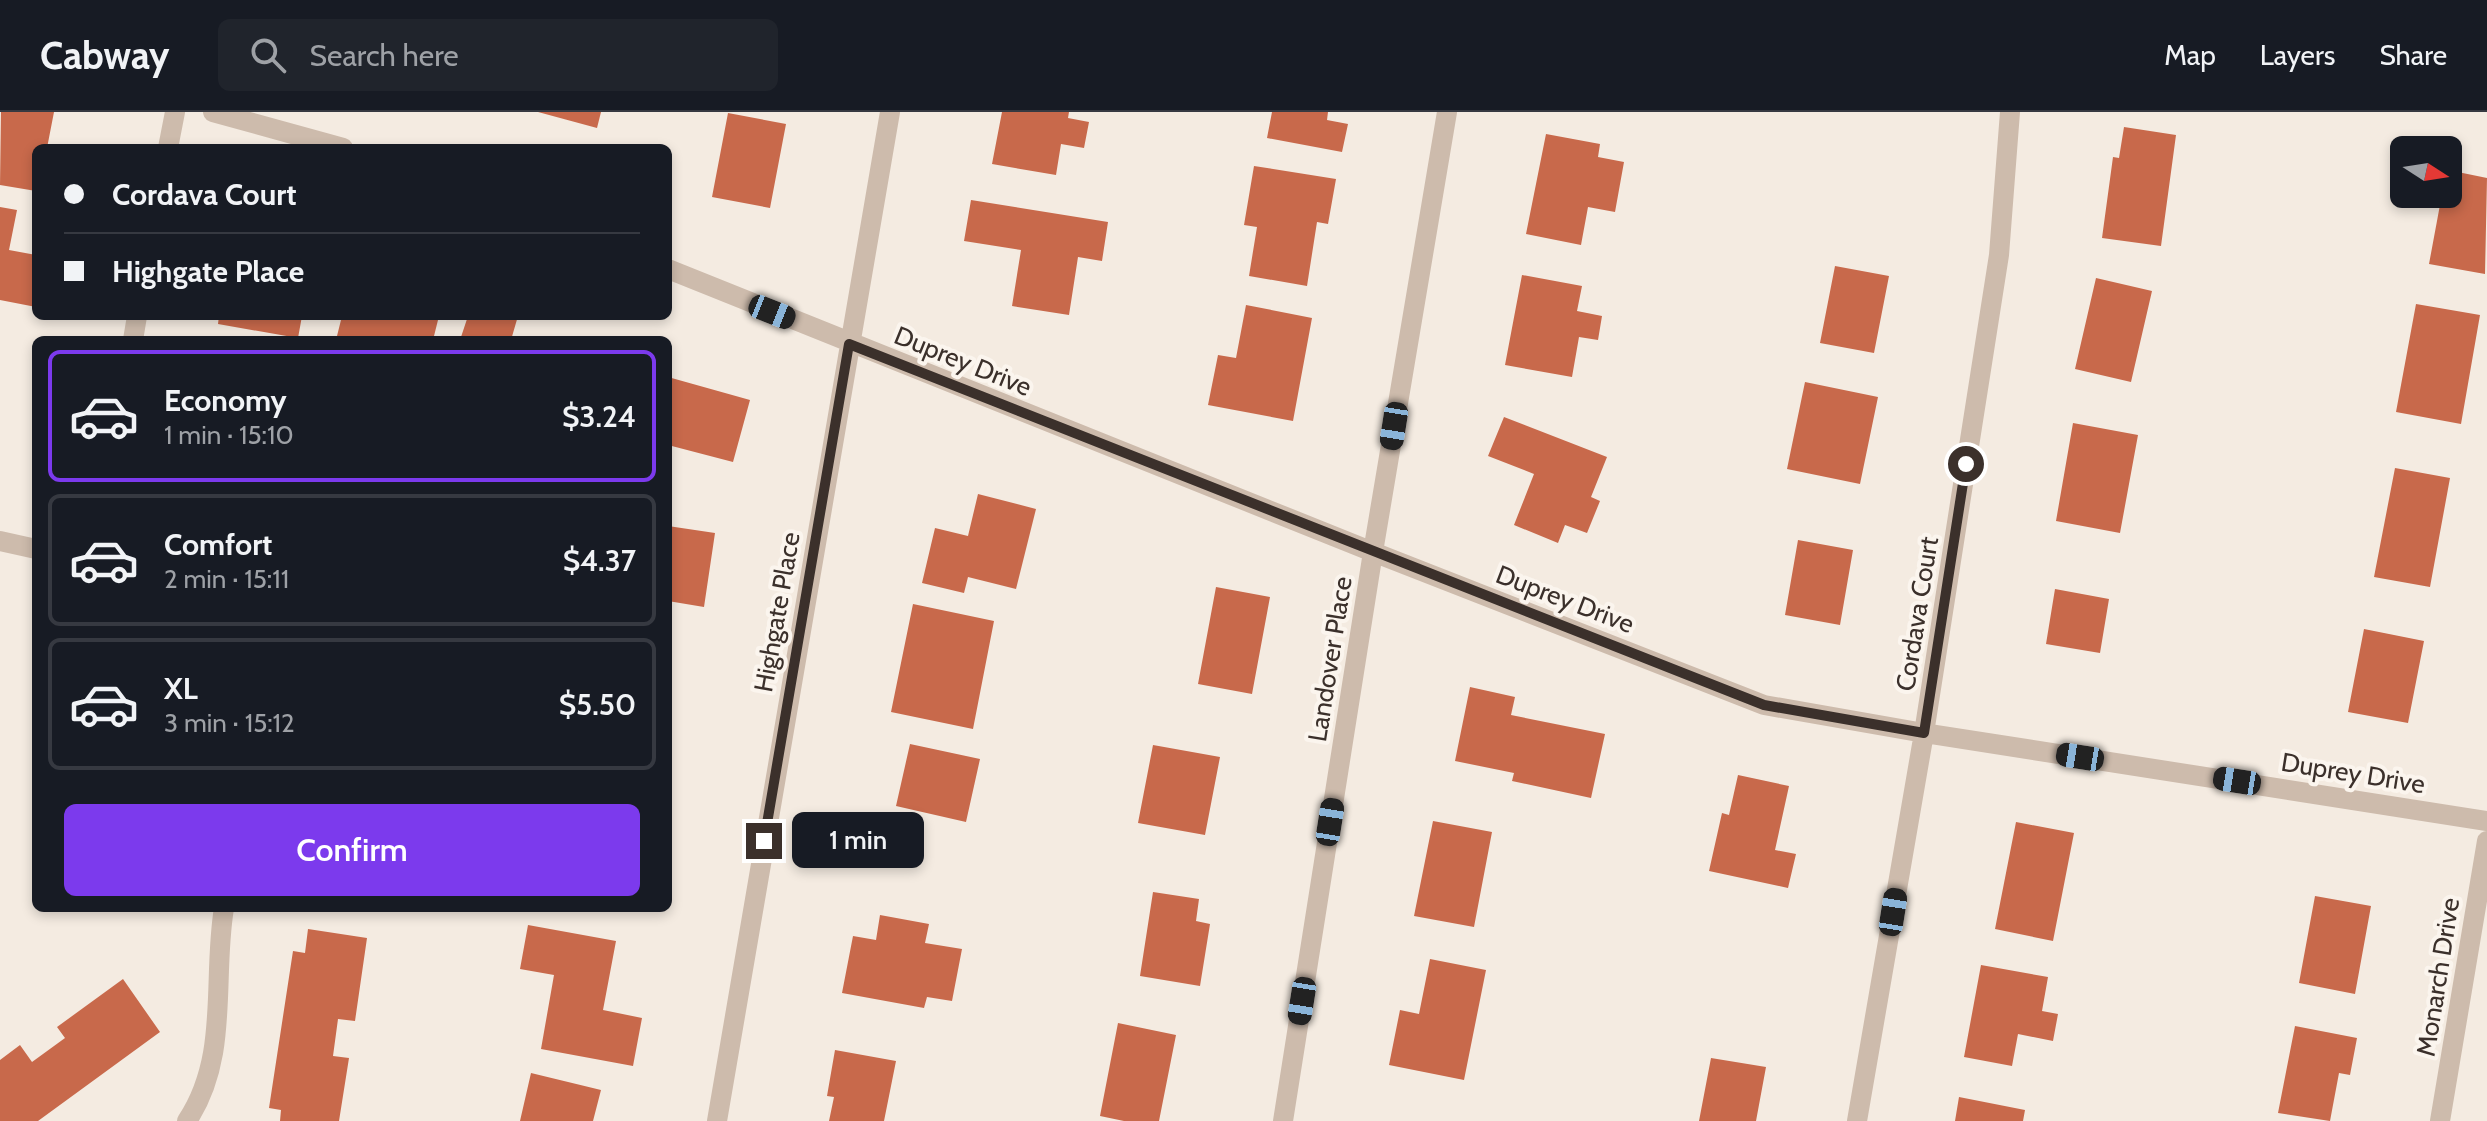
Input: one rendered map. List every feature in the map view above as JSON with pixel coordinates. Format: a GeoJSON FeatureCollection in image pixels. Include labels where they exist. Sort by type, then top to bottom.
{"type":"FeatureCollection","features":[{"type":"Feature","properties":{"kind":"street"},"geometry":{"type":"LineString","coordinates":[[169,144],[175,112]]}},
{"type":"Feature","properties":{"kind":"street"},"geometry":{"type":"LineString","coordinates":[[213,112],[329,144]]}},
{"type":"Feature","properties":{"kind":"street","name":"Highgate Place"},"geometry":{"type":"LineString","coordinates":[[717,1121],[890,112]]}},
{"type":"Feature","properties":{"kind":"street","name":"Landover Place"},"geometry":{"type":"LineString","coordinates":[[1283,1121],[1373,552],[1447,112]]}},
{"type":"Feature","properties":{"kind":"street","name":"Cordava Court"},"geometry":{"type":"LineString","coordinates":[[1857,1121],[1924,733],[1999,255],[2010,112]]}},
{"type":"Feature","properties":{"kind":"street","name":"Duprey Drive"},"geometry":{"type":"LineString","coordinates":[[672,271],[849,344],[1764,705],[2487,821]]}},
{"type":"Feature","properties":{"kind":"street"},"geometry":{"type":"LineString","coordinates":[[0,541],[32,548]]}},
{"type":"Feature","properties":{"kind":"street","name":"Monarch Drive"},"geometry":{"type":"LineString","coordinates":[[2440,1121],[2487,841]]}},
{"type":"Feature","properties":{"kind":"street"},"geometry":{"type":"LineString","coordinates":[[187,1121],[199,1103],[217,1035],[223,912]]}},
{"type":"Feature","properties":{"kind":"building"},"geometry":{"type":"Polygon","coordinates":[[[1,112],[54,112],[48,144],[32,144],[32,190],[0,185],[1,112]]]}},
{"type":"Feature","properties":{"kind":"building"},"geometry":{"type":"Polygon","coordinates":[[[538,112],[601,112],[597,128],[538,112]]]}},
{"type":"Feature","properties":{"kind":"building"},"geometry":{"type":"Polygon","coordinates":[[[1002,112],[1069,112],[1068,118],[1089,122],[1084,148],[1061,144],[1056,175],[992,164],[1002,112]]]}},
{"type":"Feature","properties":{"kind":"building"},"geometry":{"type":"Polygon","coordinates":[[[1272,112],[1328,112],[1327,120],[1348,124],[1342,152],[1267,138],[1272,112]]]}},
{"type":"Feature","properties":{"kind":"building"},"geometry":{"type":"Polygon","coordinates":[[[728,113],[786,124],[770,208],[712,197],[728,113]]]}},
{"type":"Feature","properties":{"kind":"building"},"geometry":{"type":"Polygon","coordinates":[[[2124,127],[2176,135],[2161,246],[2102,238],[2113,157],[2119,158],[2124,127]]]}},
{"type":"Feature","properties":{"kind":"building"},"geometry":{"type":"Polygon","coordinates":[[[1546,134],[1600,144],[1598,157],[1624,162],[1615,212],[1588,207],[1581,245],[1526,234],[1546,134]]]}},
{"type":"Feature","properties":{"kind":"building"},"geometry":{"type":"Polygon","coordinates":[[[1254,166],[1336,179],[1328,224],[1317,222],[1307,286],[1249,276],[1257,227],[1244,225],[1254,166]]]}},
{"type":"Feature","properties":{"kind":"building"},"geometry":{"type":"Polygon","coordinates":[[[2462,173],[2487,178],[2485,274],[2429,264],[2439,208],[2462,208],[2462,173]]]}},
{"type":"Feature","properties":{"kind":"building"},"geometry":{"type":"Polygon","coordinates":[[[971,200],[1108,222],[1102,261],[1078,257],[1069,315],[1012,306],[1021,250],[964,241],[971,200]]]}},
{"type":"Feature","properties":{"kind":"building"},"geometry":{"type":"Polygon","coordinates":[[[0,207],[17,210],[9,250],[32,254],[32,306],[0,300],[0,207]]]}},
{"type":"Feature","properties":{"kind":"building"},"geometry":{"type":"Polygon","coordinates":[[[1835,266],[1889,276],[1874,353],[1820,343],[1835,266]]]}},
{"type":"Feature","properties":{"kind":"building"},"geometry":{"type":"Polygon","coordinates":[[[1522,275],[1582,286],[1577,311],[1602,316],[1598,340],[1579,337],[1572,377],[1505,365],[1522,275]]]}},
{"type":"Feature","properties":{"kind":"building"},"geometry":{"type":"Polygon","coordinates":[[[2096,278],[2152,291],[2131,382],[2075,369],[2096,278]]]}},
{"type":"Feature","properties":{"kind":"building"},"geometry":{"type":"Polygon","coordinates":[[[2416,304],[2480,315],[2461,424],[2396,412],[2416,304]]]}},
{"type":"Feature","properties":{"kind":"building"},"geometry":{"type":"Polygon","coordinates":[[[1246,305],[1312,318],[1293,421],[1208,405],[1218,355],[1236,358],[1246,305]]]}},
{"type":"Feature","properties":{"kind":"building"},"geometry":{"type":"Polygon","coordinates":[[[218,320],[301,320],[298,336],[218,324],[218,320]]]}},
{"type":"Feature","properties":{"kind":"building"},"geometry":{"type":"Polygon","coordinates":[[[341,320],[438,320],[434,336],[337,336],[341,320]]]}},
{"type":"Feature","properties":{"kind":"building"},"geometry":{"type":"Polygon","coordinates":[[[467,320],[517,320],[512,336],[461,336],[467,320]]]}},
{"type":"Feature","properties":{"kind":"building"},"geometry":{"type":"Polygon","coordinates":[[[672,378],[750,400],[733,462],[672,446],[672,378]]]}},
{"type":"Feature","properties":{"kind":"building"},"geometry":{"type":"Polygon","coordinates":[[[1805,382],[1878,397],[1860,484],[1787,469],[1805,382]]]}},
{"type":"Feature","properties":{"kind":"building"},"geometry":{"type":"Polygon","coordinates":[[[1504,417],[1607,457],[1591,497],[1600,501],[1587,533],[1565,525],[1558,543],[1514,525],[1534,474],[1488,456],[1504,417]]]}},
{"type":"Feature","properties":{"kind":"building"},"geometry":{"type":"Polygon","coordinates":[[[2073,423],[2138,435],[2120,533],[2056,521],[2073,423]]]}},
{"type":"Feature","properties":{"kind":"building"},"geometry":{"type":"Polygon","coordinates":[[[2395,468],[2450,478],[2430,587],[2374,577],[2395,468]]]}},
{"type":"Feature","properties":{"kind":"building"},"geometry":{"type":"Polygon","coordinates":[[[978,494],[1036,509],[1016,589],[968,577],[964,593],[922,583],[935,528],[968,536],[978,494]]]}},
{"type":"Feature","properties":{"kind":"building"},"geometry":{"type":"Polygon","coordinates":[[[672,527],[715,533],[704,607],[672,602],[672,527]]]}},
{"type":"Feature","properties":{"kind":"building"},"geometry":{"type":"Polygon","coordinates":[[[1798,540],[1853,550],[1840,625],[1785,615],[1798,540]]]}},
{"type":"Feature","properties":{"kind":"building"},"geometry":{"type":"Polygon","coordinates":[[[1216,587],[1270,597],[1252,694],[1198,684],[1216,587]]]}},
{"type":"Feature","properties":{"kind":"building"},"geometry":{"type":"Polygon","coordinates":[[[2055,589],[2109,599],[2100,653],[2046,644],[2055,589]]]}},
{"type":"Feature","properties":{"kind":"building"},"geometry":{"type":"Polygon","coordinates":[[[913,604],[994,621],[973,729],[891,712],[913,604]]]}},
{"type":"Feature","properties":{"kind":"building"},"geometry":{"type":"Polygon","coordinates":[[[2364,629],[2424,641],[2408,723],[2348,712],[2364,629]]]}},
{"type":"Feature","properties":{"kind":"building"},"geometry":{"type":"Polygon","coordinates":[[[1470,687],[1515,697],[1511,715],[1605,734],[1591,798],[1512,781],[1514,773],[1455,761],[1470,687]]]}},
{"type":"Feature","properties":{"kind":"building"},"geometry":{"type":"Polygon","coordinates":[[[910,744],[980,759],[966,822],[896,806],[910,744]]]}},
{"type":"Feature","properties":{"kind":"building"},"geometry":{"type":"Polygon","coordinates":[[[1153,745],[1220,757],[1205,835],[1138,823],[1153,745]]]}},
{"type":"Feature","properties":{"kind":"building"},"geometry":{"type":"Polygon","coordinates":[[[1738,775],[1789,786],[1775,850],[1796,854],[1788,888],[1709,871],[1722,813],[1729,815],[1738,775]]]}},
{"type":"Feature","properties":{"kind":"building"},"geometry":{"type":"Polygon","coordinates":[[[1433,821],[1492,832],[1474,927],[1414,916],[1433,821]]]}},
{"type":"Feature","properties":{"kind":"building"},"geometry":{"type":"Polygon","coordinates":[[[2016,822],[2074,833],[2053,941],[1995,929],[2016,822]]]}},
{"type":"Feature","properties":{"kind":"building"},"geometry":{"type":"Polygon","coordinates":[[[1153,892],[1199,899],[1196,921],[1210,924],[1200,986],[1140,976],[1153,892]]]}},
{"type":"Feature","properties":{"kind":"building"},"geometry":{"type":"Polygon","coordinates":[[[2315,896],[2371,906],[2355,994],[2299,983],[2315,896]]]}},
{"type":"Feature","properties":{"kind":"building"},"geometry":{"type":"Polygon","coordinates":[[[880,915],[929,924],[925,943],[962,949],[952,1001],[927,997],[924,1008],[842,993],[853,936],[876,940],[880,915]]]}},
{"type":"Feature","properties":{"kind":"building"},"geometry":{"type":"Polygon","coordinates":[[[528,925],[616,941],[603,1010],[642,1018],[633,1066],[541,1049],[554,975],[520,969],[528,925]]]}},
{"type":"Feature","properties":{"kind":"building"},"geometry":{"type":"Polygon","coordinates":[[[308,929],[367,938],[355,1021],[338,1019],[333,1056],[349,1058],[339,1121],[280,1121],[281,1110],[269,1108],[293,951],[305,953],[308,929]]]}},
{"type":"Feature","properties":{"kind":"building"},"geometry":{"type":"Polygon","coordinates":[[[1430,959],[1486,970],[1464,1080],[1389,1065],[1400,1010],[1419,1014],[1430,959]]]}},
{"type":"Feature","properties":{"kind":"building"},"geometry":{"type":"Polygon","coordinates":[[[1981,965],[2048,977],[2042,1011],[2058,1014],[2053,1041],[2018,1034],[2012,1066],[1964,1057],[1981,965]]]}},
{"type":"Feature","properties":{"kind":"building"},"geometry":{"type":"Polygon","coordinates":[[[123,979],[160,1032],[38,1121],[0,1121],[0,1060],[20,1045],[32,1062],[65,1038],[57,1027],[123,979]]]}},
{"type":"Feature","properties":{"kind":"building"},"geometry":{"type":"Polygon","coordinates":[[[1118,1023],[1176,1035],[1159,1121],[1124,1121],[1100,1116],[1118,1023]]]}},
{"type":"Feature","properties":{"kind":"building"},"geometry":{"type":"Polygon","coordinates":[[[2295,1026],[2357,1038],[2350,1075],[2339,1073],[2330,1121],[2278,1113],[2295,1026]]]}},
{"type":"Feature","properties":{"kind":"building"},"geometry":{"type":"Polygon","coordinates":[[[835,1050],[896,1061],[884,1121],[829,1121],[834,1097],[827,1096],[835,1050]]]}},
{"type":"Feature","properties":{"kind":"building"},"geometry":{"type":"Polygon","coordinates":[[[1711,1058],[1766,1067],[1756,1121],[1699,1121],[1711,1058]]]}},
{"type":"Feature","properties":{"kind":"building"},"geometry":{"type":"Polygon","coordinates":[[[531,1073],[601,1090],[593,1121],[520,1121],[531,1073]]]}},
{"type":"Feature","properties":{"kind":"building"},"geometry":{"type":"Polygon","coordinates":[[[1959,1097],[2025,1110],[2023,1121],[1955,1121],[1959,1097]]]}},
{"type":"Feature","properties":{"kind":"route"},"geometry":{"type":"LineString","coordinates":[[764,841],[849,344],[1764,705],[1924,733],[1966,464]]}}]}
